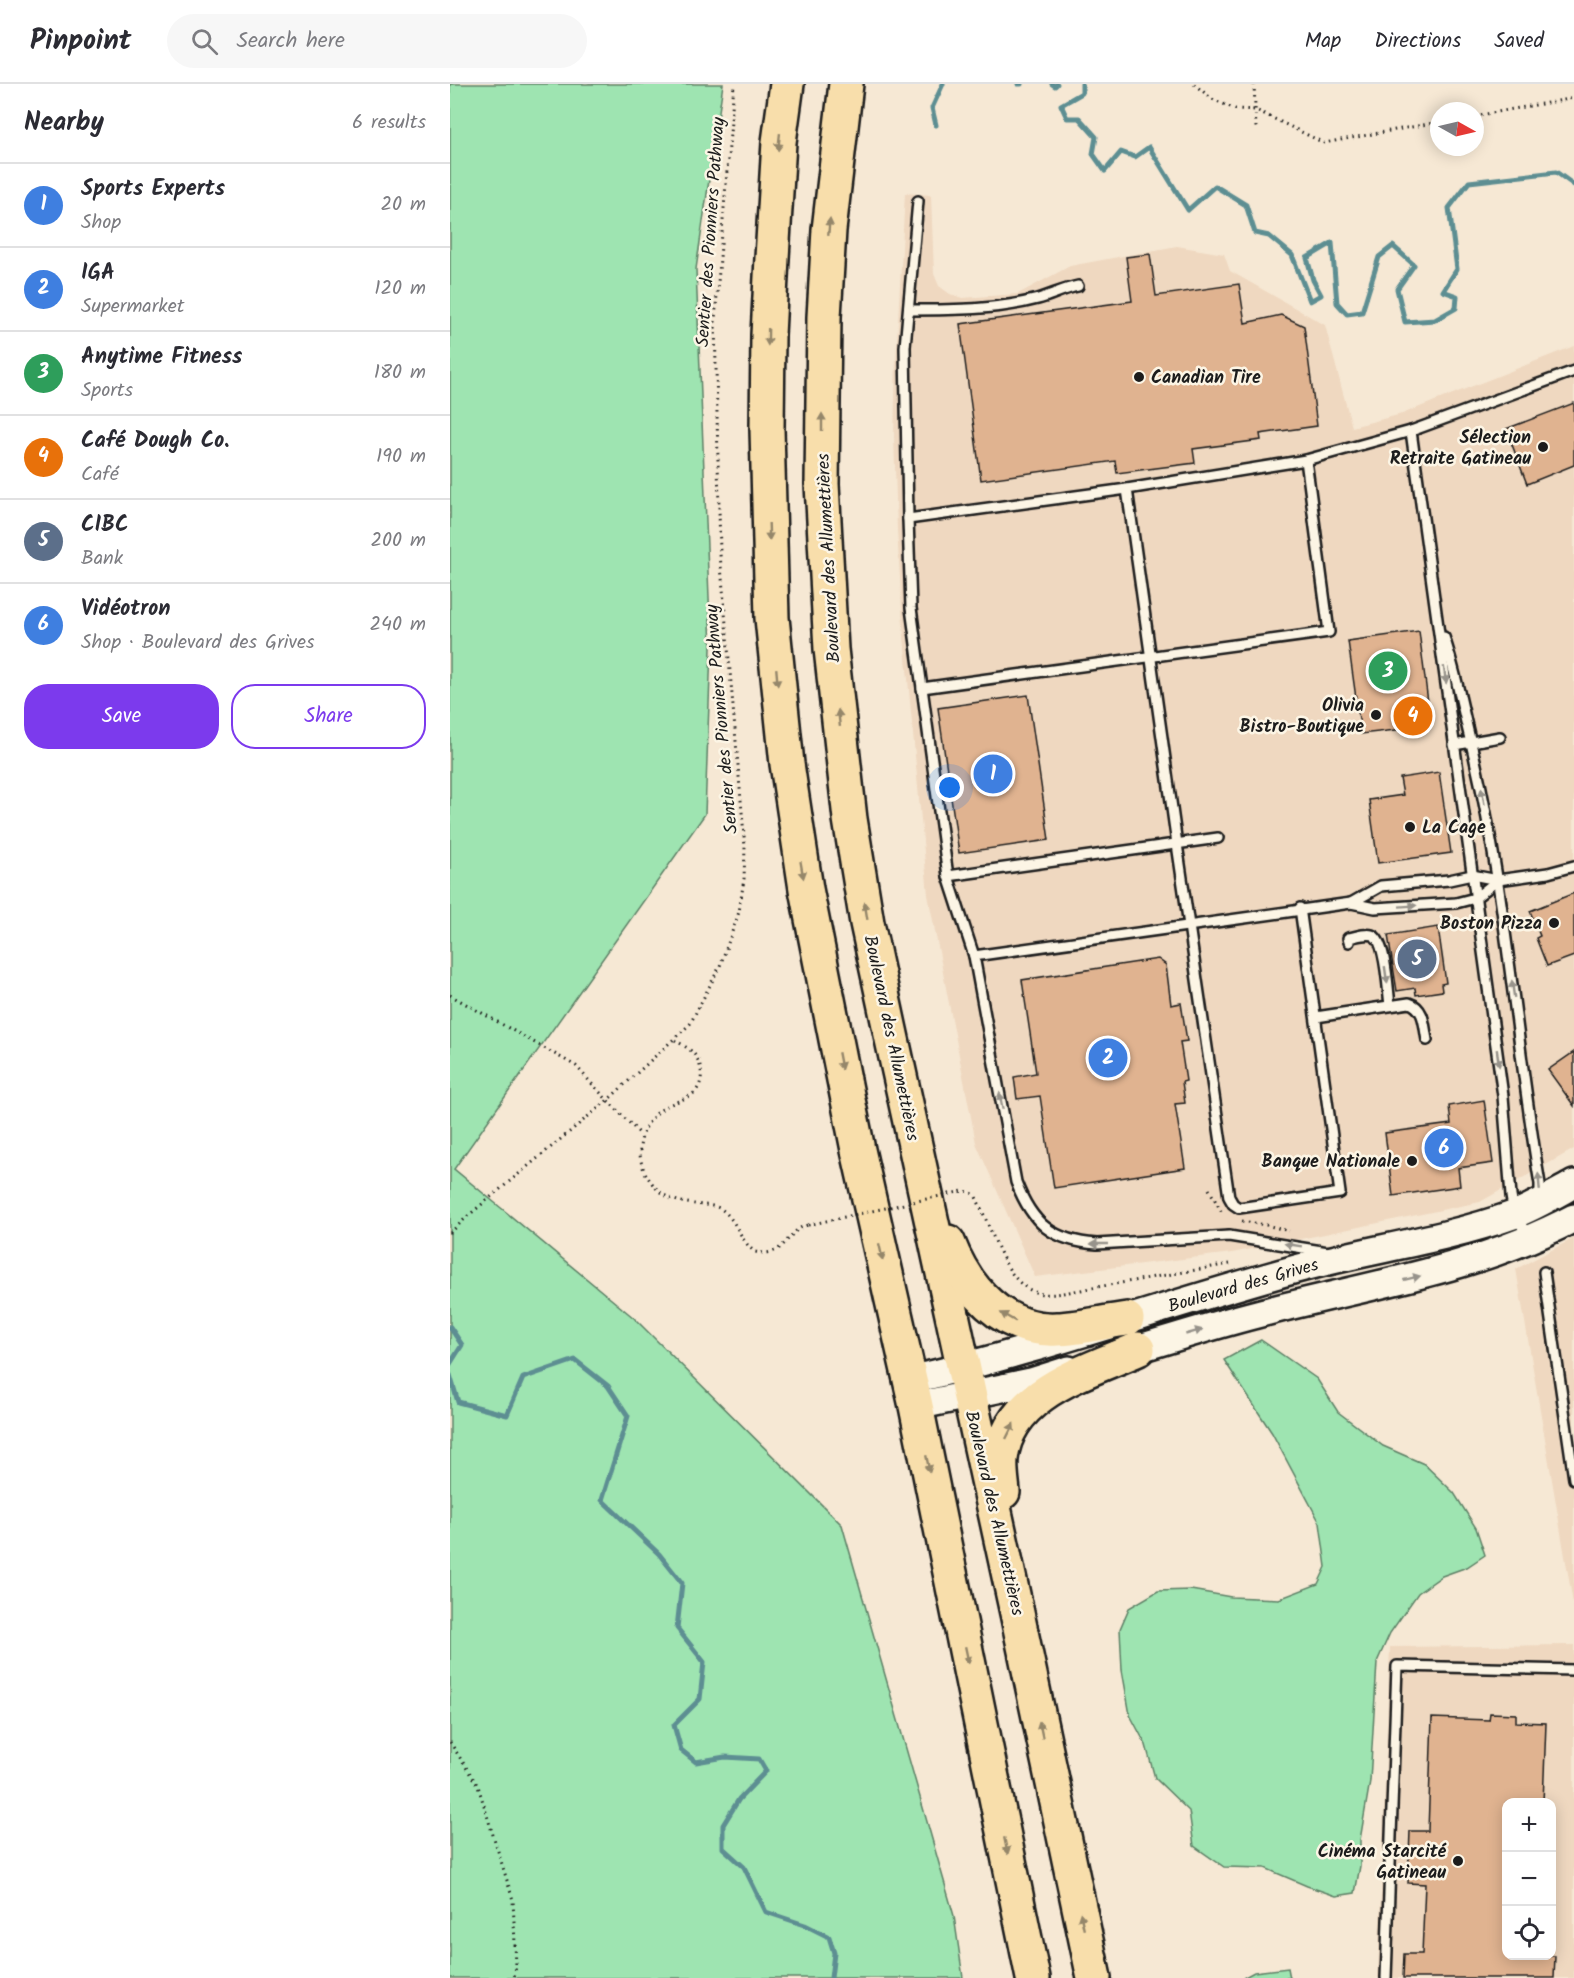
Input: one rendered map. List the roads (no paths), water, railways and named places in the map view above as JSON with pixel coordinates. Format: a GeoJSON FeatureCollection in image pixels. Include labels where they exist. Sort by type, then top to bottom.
{"type":"FeatureCollection","features":[{"type":"Feature","properties":{"kind":"highway"},"geometry":{"type":"LineString","coordinates":[[787,84],[779,142],[768,358],[769,547],[779,704],[806,889],[858,1150],[913,1393],[1033,1978]]}},
{"type":"Feature","properties":{"kind":"highway","name":"Boulevard des Allumettières"},"geometry":{"type":"LineString","coordinates":[[846,84],[829,230],[824,317],[822,484],[829,617],[850,819],[867,923],[1094,1978]]}},
{"type":"Feature","properties":{"kind":"highway"},"geometry":{"type":"LineString","coordinates":[[922,1174],[961,1272],[987,1304],[1019,1324],[1033,1327],[1132,1334]]}},
{"type":"Feature","properties":{"kind":"highway"},"geometry":{"type":"LineString","coordinates":[[1017,1613],[1000,1470],[1004,1445],[1010,1430],[1018,1416],[1044,1393],[1132,1334]]}},
{"type":"Feature","properties":{"kind":"street","name":"Boulevard des Grives"},"geometry":{"type":"LineString","coordinates":[[913,1393],[966,1381],[1132,1334],[1257,1314],[1450,1268],[1531,1218],[1574,1185]]}},
{"type":"Feature","properties":{"kind":"street","name":"Boulevard des Grives"},"geometry":{"type":"LineString","coordinates":[[1132,1334],[1246,1282],[1351,1256],[1531,1218],[1574,1218]]}},
{"type":"Feature","properties":{"kind":"lane"},"geometry":{"type":"LineString","coordinates":[[918,201],[905,347],[911,608],[948,876],[974,956],[1016,1182],[1036,1218],[1054,1234],[1082,1243],[1229,1236],[1351,1256]]}},
{"type":"Feature","properties":{"kind":"lane"},"geometry":{"type":"LineString","coordinates":[[910,310],[955,310],[999,306],[1040,298],[1061,289],[1078,286]]}},
{"type":"Feature","properties":{"kind":"lane"},"geometry":{"type":"LineString","coordinates":[[908,519],[1127,489],[1306,460],[1411,431],[1574,371]]}},
{"type":"Feature","properties":{"kind":"lane"},"geometry":{"type":"LineString","coordinates":[[1411,431],[1503,1096],[1507,1163],[1531,1218]]}},
{"type":"Feature","properties":{"kind":"lane"},"geometry":{"type":"LineString","coordinates":[[922,688],[1329,632],[1306,460]]}},
{"type":"Feature","properties":{"kind":"lane"},"geometry":{"type":"LineString","coordinates":[[1127,489],[1176,844],[1229,1197],[1239,1208],[1340,1193],[1300,909]]}},
{"type":"Feature","properties":{"kind":"lane"},"geometry":{"type":"LineString","coordinates":[[1437,617],[1454,668],[1480,781],[1498,880],[1540,1184],[1531,1218]]}},
{"type":"Feature","properties":{"kind":"lane"},"geometry":{"type":"LineString","coordinates":[[1455,745],[1500,736]]}},
{"type":"Feature","properties":{"kind":"lane"},"geometry":{"type":"LineString","coordinates":[[948,876],[1218,838]]}},
{"type":"Feature","properties":{"kind":"lane"},"geometry":{"type":"LineString","coordinates":[[1351,903],[1381,886],[1449,880],[1472,875],[1498,880],[1548,873],[1574,866]]}},
{"type":"Feature","properties":{"kind":"lane"},"geometry":{"type":"LineString","coordinates":[[974,956],[1351,903],[1375,908],[1389,908],[1456,903],[1475,898],[1498,880]]}},
{"type":"Feature","properties":{"kind":"lane"},"geometry":{"type":"LineString","coordinates":[[1349,942],[1348,938],[1367,935],[1377,938],[1383,956],[1390,1005]]}},
{"type":"Feature","properties":{"kind":"lane"},"geometry":{"type":"LineString","coordinates":[[1316,1017],[1409,1003],[1419,1008],[1422,1013],[1426,1040]]}},
{"type":"Feature","properties":{"kind":"lane"},"geometry":{"type":"LineString","coordinates":[[1544,1272],[1574,1479]]}},
{"type":"Feature","properties":{"kind":"lane"},"geometry":{"type":"LineString","coordinates":[[1386,1978],[1397,1666],[1574,1670]]}},
{"type":"Feature","properties":{"kind":"waterway"},"geometry":{"type":"LineString","coordinates":[[936,125],[932,108],[943,84]]}},
{"type":"Feature","properties":{"kind":"waterway"},"geometry":{"type":"LineString","coordinates":[[1052,84],[1055,86],[1057,84]]}},
{"type":"Feature","properties":{"kind":"waterway"},"geometry":{"type":"LineString","coordinates":[[1082,84],[1082,93],[1061,105],[1067,118],[1079,118],[1096,137],[1093,154],[1105,171],[1121,152],[1135,157],[1149,147],[1188,210],[1215,186],[1246,205],[1255,233],[1269,236],[1292,255],[1310,301],[1321,295],[1313,280],[1307,258],[1332,243],[1337,303],[1347,314],[1362,312],[1379,257],[1393,246],[1414,265],[1397,289],[1405,322],[1435,320],[1456,308],[1457,296],[1443,291],[1457,269],[1449,208],[1469,182],[1556,172],[1574,185]]}},
{"type":"Feature","properties":{"kind":"waterway"},"geometry":{"type":"LineString","coordinates":[[450,1327],[462,1345],[450,1364]]}},
{"type":"Feature","properties":{"kind":"waterway"},"geometry":{"type":"LineString","coordinates":[[450,1375],[458,1402],[507,1415],[523,1378],[575,1360],[608,1386],[628,1416],[602,1500],[659,1554],[682,1583],[677,1628],[704,1662],[700,1699],[674,1725],[681,1750],[696,1762],[725,1757],[759,1759],[766,1771],[739,1799],[723,1825],[723,1848],[744,1867],[766,1912],[805,1925],[829,1937],[834,1953],[831,1978]]}},
{"type":"Feature","properties":{"kind":"place","name":"Canadian Tire"},"geometry":{"type":"Point","coordinates":[1139,377]}},
{"type":"Feature","properties":{"kind":"place","name":"Sélection Retraite Gatineau"},"geometry":{"type":"Point","coordinates":[1543,447]}},
{"type":"Feature","properties":{"kind":"place","name":"Anytime Fitness"},"geometry":{"type":"Point","coordinates":[1388,671]}},
{"type":"Feature","properties":{"kind":"place","name":"Olivia Bistro-Boutique"},"geometry":{"type":"Point","coordinates":[1376,715]}},
{"type":"Feature","properties":{"kind":"place","name":"Café Dough Co."},"geometry":{"type":"Point","coordinates":[1413,716]}},
{"type":"Feature","properties":{"kind":"place","name":"Sports Experts"},"geometry":{"type":"Point","coordinates":[993,774]}},
{"type":"Feature","properties":{"kind":"place","name":"La Cage"},"geometry":{"type":"Point","coordinates":[1410,827]}},
{"type":"Feature","properties":{"kind":"place","name":"Boston Pizza"},"geometry":{"type":"Point","coordinates":[1554,923]}},
{"type":"Feature","properties":{"kind":"place","name":"CIBC"},"geometry":{"type":"Point","coordinates":[1417,959]}},
{"type":"Feature","properties":{"kind":"place","name":"IGA"},"geometry":{"type":"Point","coordinates":[1108,1058]}},
{"type":"Feature","properties":{"kind":"place","name":"Vidéotron"},"geometry":{"type":"Point","coordinates":[1444,1148]}},
{"type":"Feature","properties":{"kind":"place","name":"Banque Nationale"},"geometry":{"type":"Point","coordinates":[1412,1161]}},
{"type":"Feature","properties":{"kind":"place","name":"Cinéma Starcité Gatineau"},"geometry":{"type":"Point","coordinates":[1458,1861]}}]}
